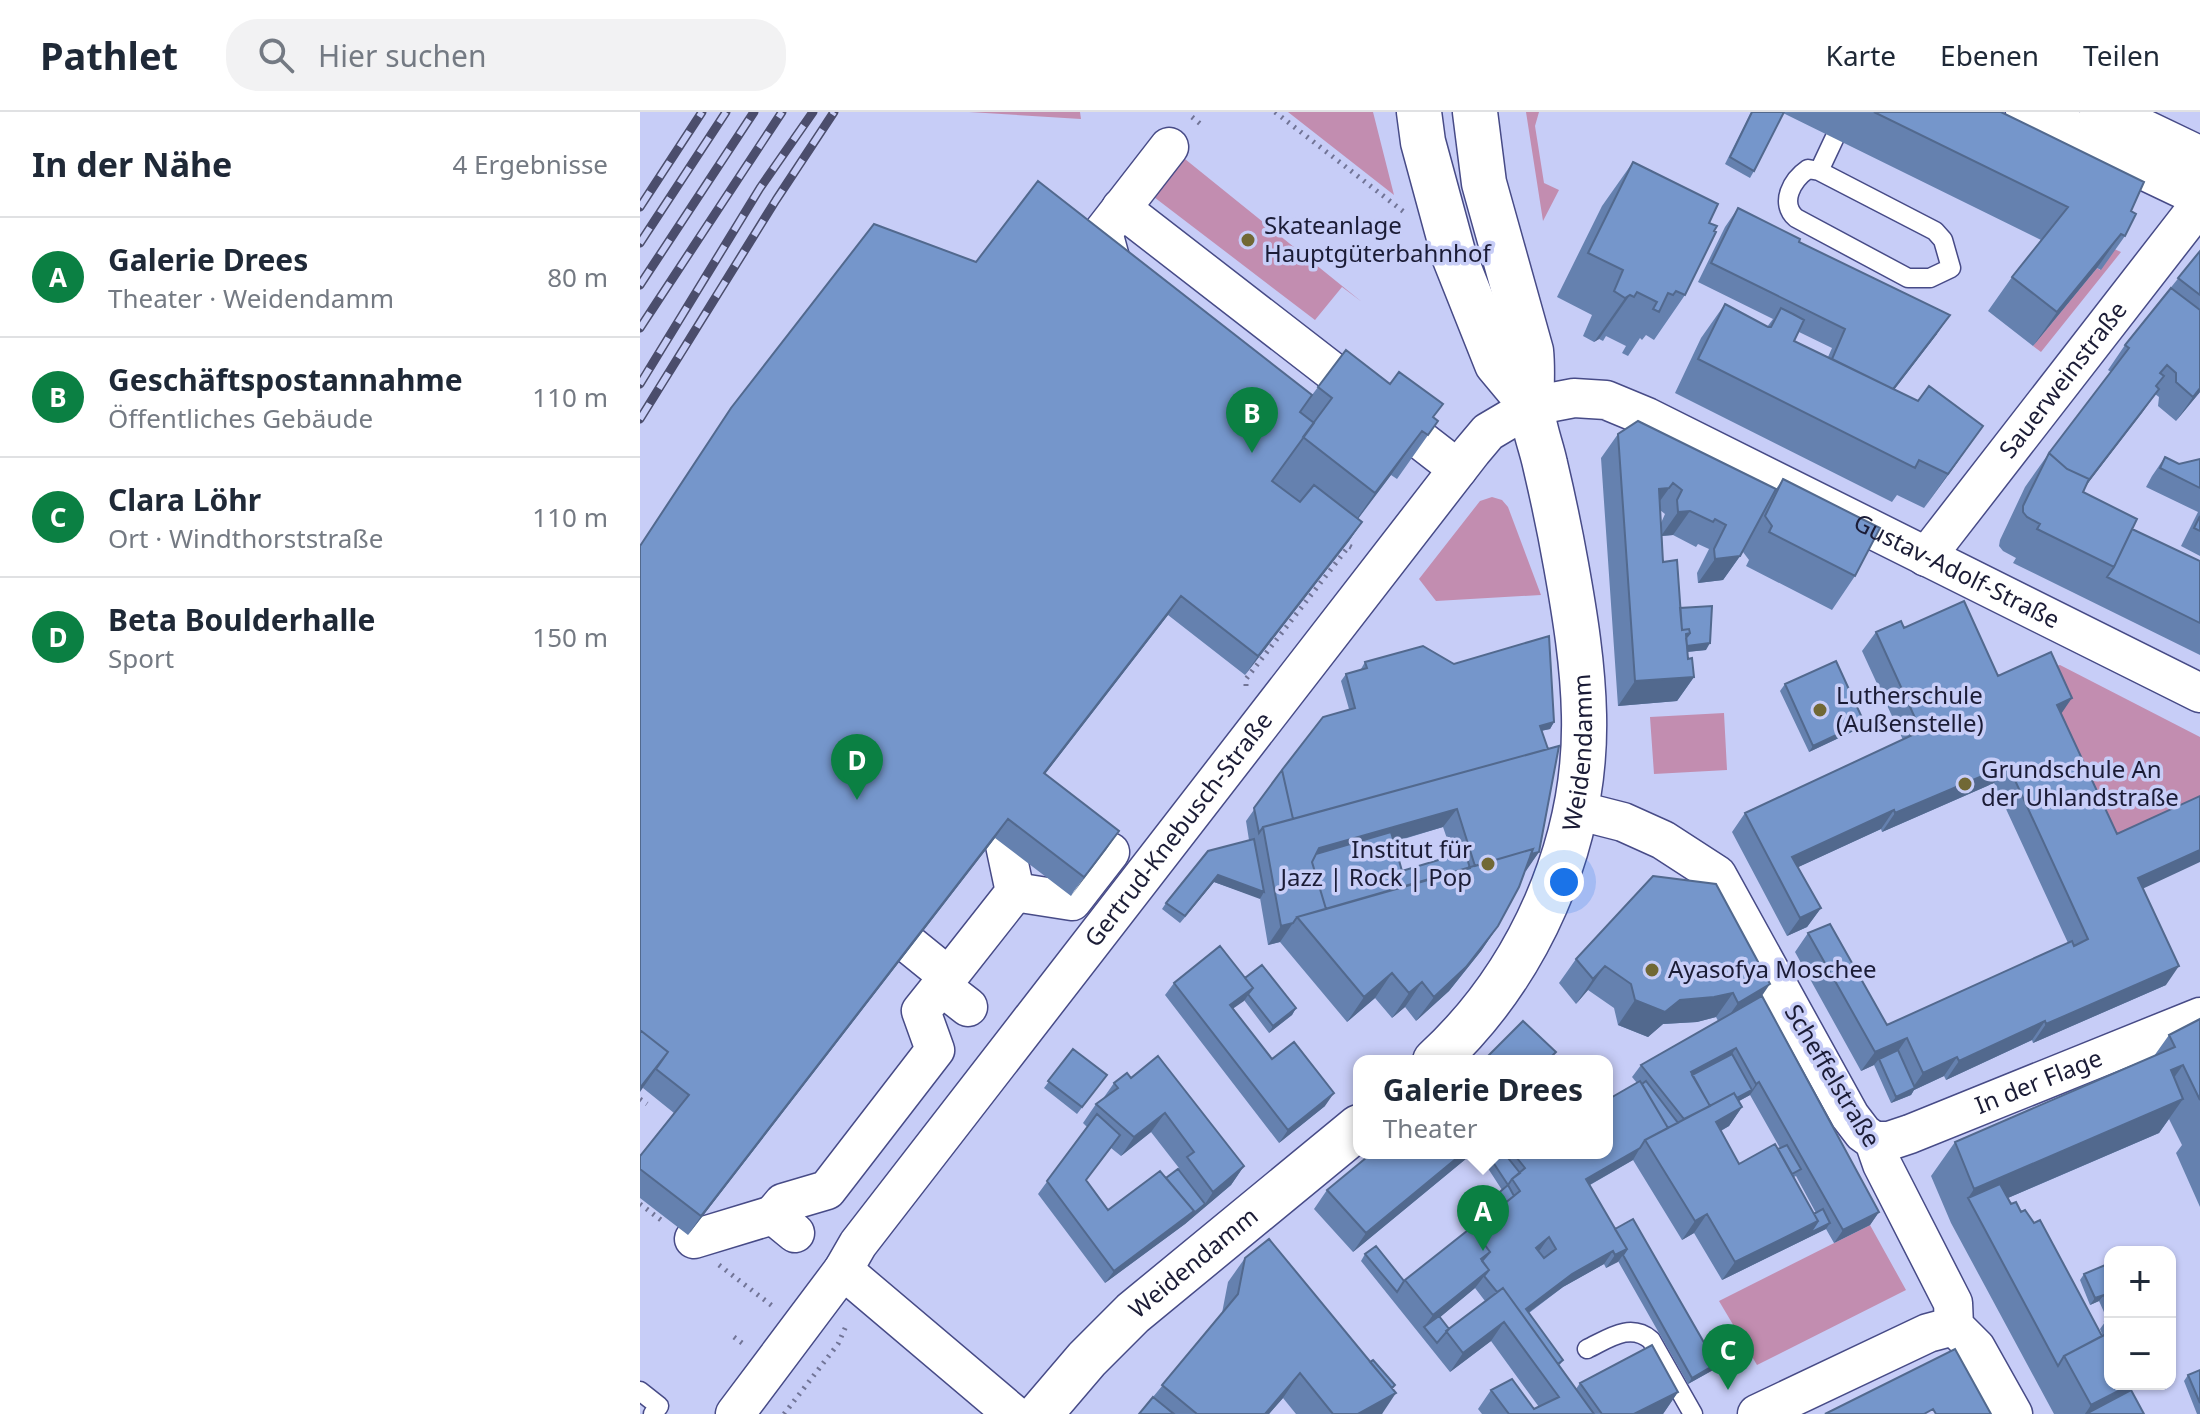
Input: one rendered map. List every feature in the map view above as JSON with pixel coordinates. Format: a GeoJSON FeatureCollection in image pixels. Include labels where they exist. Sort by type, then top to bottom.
{"type":"FeatureCollection","features":[{"type":"Feature","properties":{"kind":"main road","name":"Weidendamm"},"geometry":{"type":"LineString","coordinates":[[1419,112],[1423,142],[1454,256],[1497,364],[1532,406]]}},
{"type":"Feature","properties":{"kind":"main road","name":"Weidendamm"},"geometry":{"type":"LineString","coordinates":[[1441,1055],[1476,1019],[1501,986],[1542,913],[1560,869],[1576,810],[1585,716],[1577,626],[1532,406],[1534,377],[1531,351],[1484,183],[1475,112]]}},
{"type":"Feature","properties":{"kind":"main road"},"geometry":{"type":"LineString","coordinates":[[2028,112],[2200,194]]}},
{"type":"Feature","properties":{"kind":"main road"},"geometry":{"type":"LineString","coordinates":[[2102,112],[2200,159]]}},
{"type":"Feature","properties":{"kind":"main road","name":"Weidendamm"},"geometry":{"type":"LineString","coordinates":[[1040,1414],[1087,1359],[1133,1313],[1353,1132]]}},
{"type":"Feature","properties":{"kind":"street"},"geometry":{"type":"LineString","coordinates":[[1113,269],[1103,232],[1169,147]]}},
{"type":"Feature","properties":{"kind":"street","name":"Sauerweinstraße"},"geometry":{"type":"LineString","coordinates":[[1926,557],[2200,204]]}},
{"type":"Feature","properties":{"kind":"street"},"geometry":{"type":"LineString","coordinates":[[1121,208],[1458,469]]}},
{"type":"Feature","properties":{"kind":"street","name":"Gustav-Adolf-Straße"},"geometry":{"type":"LineString","coordinates":[[1532,406],[1574,398],[1606,400],[1647,417],[2200,693]]}},
{"type":"Feature","properties":{"kind":"street","name":"Gertrud-Knebusch-Straße"},"geometry":{"type":"LineString","coordinates":[[735,1414],[843,1270],[858,1244],[1458,469],[1488,432],[1532,406]]}},
{"type":"Feature","properties":{"kind":"street","name":"Scheffelstraße"},"geometry":{"type":"LineString","coordinates":[[1576,810],[1623,822],[1663,840],[1717,875],[1850,1116],[1874,1141],[1882,1164],[1953,1303],[1954,1326],[1976,1348],[2013,1414]]}},
{"type":"Feature","properties":{"kind":"street"},"geometry":{"type":"LineString","coordinates":[[964,1001],[1015,892],[1005,845]]}},
{"type":"Feature","properties":{"kind":"street"},"geometry":{"type":"LineString","coordinates":[[1015,892],[1072,901],[1110,852]]}},
{"type":"Feature","properties":{"kind":"street"},"geometry":{"type":"LineString","coordinates":[[911,946],[964,1001]]}},
{"type":"Feature","properties":{"kind":"street"},"geometry":{"type":"LineString","coordinates":[[694,1239],[795,1233],[783,1203],[827,1190],[935,1050],[921,1011],[964,1001]]}},
{"type":"Feature","properties":{"kind":"street","name":"In der Flage"},"geometry":{"type":"LineString","coordinates":[[1874,1141],[1889,1141],[1910,1134],[2200,1017]]}},
{"type":"Feature","properties":{"kind":"street"},"geometry":{"type":"LineString","coordinates":[[843,1270],[1013,1414]]}},
{"type":"Feature","properties":{"kind":"street"},"geometry":{"type":"LineString","coordinates":[[1757,1414],[1928,1333],[1954,1326]]}},
{"type":"Feature","properties":{"kind":"lane"},"geometry":{"type":"LineString","coordinates":[[1819,171],[1835,137]]}},
{"type":"Feature","properties":{"kind":"lane"},"geometry":{"type":"LineString","coordinates":[[1808,169],[1819,171],[1935,231],[1947,249],[1951,268],[1930,278],[1908,278],[1796,218],[1788,211],[1786,201],[1799,175],[1808,169]]}},
{"type":"Feature","properties":{"kind":"lane"},"geometry":{"type":"LineString","coordinates":[[1587,1349],[1625,1332],[1633,1330],[1644,1334],[1651,1340],[1693,1414]]}},
{"type":"Feature","properties":{"kind":"lane"},"geometry":{"type":"LineString","coordinates":[[640,1391],[659,1406],[653,1414]]}},
{"type":"Feature","properties":{"kind":"path"},"geometry":{"type":"LineString","coordinates":[[1275,112],[1412,218]]}},
{"type":"Feature","properties":{"kind":"path"},"geometry":{"type":"LineString","coordinates":[[1192,117],[1203,126]]}},
{"type":"Feature","properties":{"kind":"path"},"geometry":{"type":"LineString","coordinates":[[1246,691],[1246,679],[1349,546]]}},
{"type":"Feature","properties":{"kind":"path"},"geometry":{"type":"LineString","coordinates":[[640,1099],[647,1104]]}},
{"type":"Feature","properties":{"kind":"path"},"geometry":{"type":"LineString","coordinates":[[694,1239],[691,1243],[800,1327]]}},
{"type":"Feature","properties":{"kind":"shaded area"},"geometry":{"type":"Polygon","coordinates":[[[969,112],[1080,112],[1081,119],[969,112]]]}},
{"type":"Feature","properties":{"kind":"shaded area"},"geometry":{"type":"Polygon","coordinates":[[[1288,112],[1373,112],[1394,195],[1288,112]]]}},
{"type":"Feature","properties":{"kind":"shaded area"},"geometry":{"type":"Polygon","coordinates":[[[1526,112],[1539,112],[1535,126],[1544,183],[1559,190],[1543,221],[1526,112]]]}},
{"type":"Feature","properties":{"kind":"shaded area","name":"Skateanlage Hauptgüterbahnhof"},"geometry":{"type":"Polygon","coordinates":[[[1180,155],[1362,302],[1342,287],[1315,320],[1150,194],[1180,155]]]}},
{"type":"Feature","properties":{"kind":"shaded area"},"geometry":{"type":"Polygon","coordinates":[[[2112,248],[2121,252],[2041,352],[2033,346],[2097,268],[2100,270],[2112,248]]]}},
{"type":"Feature","properties":{"kind":"shaded area"},"geometry":{"type":"Polygon","coordinates":[[[1492,497],[1502,500],[1508,507],[1541,595],[1436,601],[1419,579],[1480,501],[1492,497]]]}},
{"type":"Feature","properties":{"kind":"shaded area"},"geometry":{"type":"Polygon","coordinates":[[[2060,665],[2200,737],[2200,808],[2103,853],[2038,670],[2060,665]]]}},
{"type":"Feature","properties":{"kind":"shaded area"},"geometry":{"type":"Polygon","coordinates":[[[1724,713],[1727,770],[1654,774],[1650,717],[1724,713]]]}},
{"type":"Feature","properties":{"kind":"shaded area"},"geometry":{"type":"Polygon","coordinates":[[[1870,1225],[1906,1290],[1757,1365],[1719,1301],[1870,1225]]]}},
{"type":"Feature","properties":{"kind":"building"},"geometry":{"type":"Polygon","coordinates":[[[1752,112],[1784,112],[1754,171],[1730,157],[1752,112]]]}},
{"type":"Feature","properties":{"kind":"building"},"geometry":{"type":"Polygon","coordinates":[[[1874,112],[2001,112],[2144,182],[2131,211],[2136,214],[2125,236],[2121,234],[2057,312],[2012,277],[2068,207],[1874,112]]]}},
{"type":"Feature","properties":{"kind":"building"},"geometry":{"type":"Polygon","coordinates":[[[1633,162],[1718,204],[1709,223],[1717,226],[1716,232],[1685,295],[1676,291],[1673,295],[1668,293],[1659,312],[1653,309],[1657,302],[1637,292],[1634,297],[1630,295],[1625,298],[1614,291],[1623,270],[1588,253],[1633,162]]]}},
{"type":"Feature","properties":{"kind":"building"},"geometry":{"type":"Polygon","coordinates":[[[1038,181],[1312,395],[1300,412],[1314,423],[1272,481],[1300,502],[1314,485],[1362,522],[1258,656],[1181,596],[1044,773],[1119,831],[1088,872],[1084,877],[1008,819],[701,1216],[640,1169],[640,1156],[689,1095],[656,1069],[668,1052],[640,1030],[640,546],[731,408],[874,224],[976,262],[1038,181]]]}},
{"type":"Feature","properties":{"kind":"building"},"geometry":{"type":"Polygon","coordinates":[[[1738,208],[1800,239],[1799,242],[1950,315],[1893,389],[1832,359],[1845,329],[1711,263],[1738,208]]]}},
{"type":"Feature","properties":{"kind":"building"},"geometry":{"type":"Polygon","coordinates":[[[2200,251],[2200,295],[2178,278],[2200,251]]]}},
{"type":"Feature","properties":{"kind":"building"},"geometry":{"type":"Polygon","coordinates":[[[2171,288],[2200,310],[2200,388],[2193,397],[2176,382],[2176,373],[2167,365],[2160,373],[2164,376],[2156,386],[2159,389],[2088,481],[2067,469],[2049,453],[2129,348],[2125,345],[2171,288]]]}},
{"type":"Feature","properties":{"kind":"building"},"geometry":{"type":"Polygon","coordinates":[[[1725,304],[1768,327],[1771,327],[1781,308],[1804,320],[1794,341],[1918,401],[1929,386],[1983,426],[1948,474],[1919,460],[1915,468],[1698,359],[1725,304]]]}},
{"type":"Feature","properties":{"kind":"building"},"geometry":{"type":"Polygon","coordinates":[[[1346,350],[1390,384],[1399,372],[1443,404],[1433,417],[1438,421],[1428,435],[1422,431],[1375,493],[1303,437],[1332,398],[1318,387],[1346,350]]]}},
{"type":"Feature","properties":{"kind":"building"},"geometry":{"type":"Polygon","coordinates":[[[1638,421],[1776,489],[1740,556],[1715,559],[1714,549],[1726,525],[1690,511],[1678,512],[1677,500],[1682,490],[1673,483],[1669,488],[1659,489],[1663,562],[1677,560],[1682,630],[1689,629],[1690,633],[1686,634],[1688,659],[1692,658],[1694,677],[1635,681],[1618,434],[1638,421]]]}},
{"type":"Feature","properties":{"kind":"building"},"geometry":{"type":"Polygon","coordinates":[[[2049,453],[2067,469],[2089,479],[2083,492],[2137,519],[2114,567],[2037,529],[2040,524],[2023,512],[2023,506],[2049,453]]]}},
{"type":"Feature","properties":{"kind":"building"},"geometry":{"type":"Polygon","coordinates":[[[2165,457],[2179,464],[2200,459],[2200,488],[2160,468],[2165,457]]]}},
{"type":"Feature","properties":{"kind":"building"},"geometry":{"type":"Polygon","coordinates":[[[1783,479],[1880,528],[1855,576],[1769,532],[1772,526],[1765,516],[1783,479]]]}},
{"type":"Feature","properties":{"kind":"building"},"geometry":{"type":"Polygon","coordinates":[[[2200,516],[2200,531],[2194,528],[2200,516]]]}},
{"type":"Feature","properties":{"kind":"building"},"geometry":{"type":"Polygon","coordinates":[[[2132,529],[2200,561],[2200,623],[2107,577],[2132,529]]]}},
{"type":"Feature","properties":{"kind":"building"},"geometry":{"type":"Polygon","coordinates":[[[1964,601],[1998,676],[2051,652],[2072,698],[2057,705],[2117,834],[2200,796],[2200,850],[2138,878],[2179,966],[2046,1024],[2045,1021],[1959,1061],[1957,1057],[1923,1073],[1907,1038],[1875,1052],[1808,933],[1830,924],[1887,1025],[2072,941],[2074,946],[2088,939],[2008,765],[1895,813],[1894,810],[1792,857],[1821,908],[1800,918],[1745,813],[1921,731],[1876,632],[1901,621],[1904,628],[1964,601]]]}},
{"type":"Feature","properties":{"kind":"building"},"geometry":{"type":"Polygon","coordinates":[[[1712,606],[1710,643],[1687,646],[1686,638],[1690,633],[1689,629],[1682,630],[1680,608],[1712,606]]]}},
{"type":"Feature","properties":{"kind":"building"},"geometry":{"type":"Polygon","coordinates":[[[1549,636],[1554,722],[1540,726],[1548,749],[1293,819],[1282,770],[1323,717],[1355,708],[1346,674],[1367,668],[1365,662],[1423,646],[1454,664],[1549,636]]]}},
{"type":"Feature","properties":{"kind":"building","name":"Lutherschule (Außenstelle)"},"geometry":{"type":"Polygon","coordinates":[[[1836,661],[1864,722],[1813,746],[1785,684],[1836,661]]]}},
{"type":"Feature","properties":{"kind":"building"},"geometry":{"type":"Polygon","coordinates":[[[1559,746],[1539,852],[1531,854],[1533,849],[1475,866],[1457,809],[1319,848],[1312,862],[1326,909],[1297,917],[1293,923],[1281,926],[1263,827],[1559,746]]]}},
{"type":"Feature","properties":{"kind":"building"},"geometry":{"type":"Polygon","coordinates":[[[1282,770],[1293,819],[1263,827],[1259,833],[1254,808],[1282,770]]]}},
{"type":"Feature","properties":{"kind":"building"},"geometry":{"type":"Polygon","coordinates":[[[1391,832],[1402,871],[1465,852],[1470,868],[1326,909],[1312,862],[1316,854],[1391,832]]]}},
{"type":"Feature","properties":{"kind":"building"},"geometry":{"type":"Polygon","coordinates":[[[1254,839],[1264,892],[1218,875],[1185,916],[1166,903],[1208,851],[1254,839]]]}},
{"type":"Feature","properties":{"kind":"building"},"geometry":{"type":"Polygon","coordinates":[[[1533,849],[1519,887],[1498,926],[1466,967],[1434,997],[1422,982],[1409,993],[1392,973],[1364,997],[1297,917],[1533,849]]]}},
{"type":"Feature","properties":{"kind":"building","name":"Ayasofya Moschee"},"geometry":{"type":"Polygon","coordinates":[[[1653,876],[1716,884],[1770,984],[1738,1003],[1733,993],[1680,1000],[1665,1012],[1635,1000],[1631,984],[1605,966],[1593,979],[1576,959],[1653,876]]]}},
{"type":"Feature","properties":{"kind":"building"},"geometry":{"type":"Polygon","coordinates":[[[1220,946],[1253,988],[1230,1005],[1272,1059],[1294,1042],[1334,1093],[1288,1130],[1174,983],[1220,946]]]}},
{"type":"Feature","properties":{"kind":"building"},"geometry":{"type":"Polygon","coordinates":[[[1262,965],[1296,1008],[1273,1026],[1248,994],[1253,988],[1245,978],[1262,965]]]}},
{"type":"Feature","properties":{"kind":"building"},"geometry":{"type":"Polygon","coordinates":[[[1762,996],[1879,1212],[1843,1230],[1759,1082],[1756,1084],[1736,1048],[1691,1072],[1710,1106],[1684,1119],[1641,1065],[1762,996]]]}},
{"type":"Feature","properties":{"kind":"building"},"geometry":{"type":"Polygon","coordinates":[[[2200,1019],[2200,1100],[2183,1065],[2171,1070],[2183,1099],[1974,1189],[1955,1142],[2175,1047],[2169,1035],[2200,1019]]]}},
{"type":"Feature","properties":{"kind":"building"},"geometry":{"type":"Polygon","coordinates":[[[1523,1021],[1556,1052],[1553,1055],[1489,1055],[1523,1021]]]}},
{"type":"Feature","properties":{"kind":"building"},"geometry":{"type":"Polygon","coordinates":[[[640,1030],[668,1052],[640,1088],[640,1030]]]}},
{"type":"Feature","properties":{"kind":"building"},"geometry":{"type":"Polygon","coordinates":[[[1073,1049],[1107,1075],[1082,1107],[1048,1081],[1073,1049]]]}},
{"type":"Feature","properties":{"kind":"building"},"geometry":{"type":"Polygon","coordinates":[[[1898,1050],[1915,1088],[1896,1097],[1879,1059],[1898,1050]]]}},
{"type":"Feature","properties":{"kind":"building"},"geometry":{"type":"Polygon","coordinates":[[[1732,1054],[1752,1090],[1737,1098],[1734,1093],[1710,1106],[1692,1075],[1732,1054]]]}},
{"type":"Feature","properties":{"kind":"building"},"geometry":{"type":"Polygon","coordinates":[[[1158,1056],[1244,1166],[1213,1192],[1187,1157],[1194,1152],[1165,1113],[1134,1137],[1096,1104],[1118,1088],[1114,1083],[1127,1073],[1131,1078],[1158,1056]]]}},
{"type":"Feature","properties":{"kind":"building"},"geometry":{"type":"Polygon","coordinates":[[[1640,1081],[1668,1128],[1586,1179],[1627,1249],[1615,1255],[1613,1251],[1572,1274],[1526,1309],[1563,1360],[1558,1364],[1503,1288],[1497,1292],[1484,1276],[1489,1270],[1482,1261],[1490,1252],[1473,1229],[1520,1191],[1512,1179],[1525,1168],[1518,1159],[1613,1159],[1613,1097],[1640,1081]],[[1549,1237],[1536,1248],[1544,1258],[1556,1249],[1549,1237]]]}},
{"type":"Feature","properties":{"kind":"building"},"geometry":{"type":"Polygon","coordinates":[[[1646,1081],[1678,1123],[1668,1128],[1642,1084],[1646,1081]]]}},
{"type":"Feature","properties":{"kind":"building"},"geometry":{"type":"Polygon","coordinates":[[[1734,1093],[1742,1107],[1716,1122],[1739,1164],[1775,1144],[1818,1221],[1735,1262],[1707,1214],[1695,1221],[1645,1140],[1734,1093]]]}},
{"type":"Feature","properties":{"kind":"building"},"geometry":{"type":"Polygon","coordinates":[[[1097,1114],[1120,1135],[1086,1180],[1108,1210],[1160,1171],[1194,1211],[1114,1271],[1047,1181],[1097,1114]]]}},
{"type":"Feature","properties":{"kind":"building"},"geometry":{"type":"Polygon","coordinates":[[[1787,1145],[1801,1169],[1792,1174],[1778,1149],[1787,1145]]]}},
{"type":"Feature","properties":{"kind":"building"},"geometry":{"type":"Polygon","coordinates":[[[1365,1159],[1456,1159],[1366,1233],[1327,1190],[1365,1159]]]}},
{"type":"Feature","properties":{"kind":"building"},"geometry":{"type":"Polygon","coordinates":[[[1491,1159],[1509,1159],[1520,1173],[1508,1185],[1491,1159]]]}},
{"type":"Feature","properties":{"kind":"building"},"geometry":{"type":"Polygon","coordinates":[[[1178,1169],[1205,1204],[1189,1217],[1194,1211],[1166,1178],[1178,1169]]]}},
{"type":"Feature","properties":{"kind":"building"},"geometry":{"type":"Polygon","coordinates":[[[2000,1184],[2011,1204],[2016,1202],[2021,1212],[2025,1210],[2034,1223],[2040,1220],[2102,1336],[2064,1356],[2058,1366],[1968,1198],[2000,1184]]]}},
{"type":"Feature","properties":{"kind":"building"},"geometry":{"type":"Polygon","coordinates":[[[1508,1185],[1514,1196],[1496,1210],[1489,1201],[1508,1185]]]}},
{"type":"Feature","properties":{"kind":"building"},"geometry":{"type":"Polygon","coordinates":[[[1823,1209],[1830,1223],[1810,1233],[1818,1221],[1814,1214],[1823,1209]]]}},
{"type":"Feature","properties":{"kind":"building"},"geometry":{"type":"Polygon","coordinates":[[[1633,1219],[1706,1346],[1716,1340],[1726,1358],[1692,1378],[1623,1255],[1627,1249],[1615,1229],[1633,1219]]]}},
{"type":"Feature","properties":{"kind":"building"},"geometry":{"type":"Polygon","coordinates":[[[1472,1227],[1490,1252],[1481,1259],[1489,1270],[1433,1315],[1405,1280],[1472,1227]]]}},
{"type":"Feature","properties":{"kind":"building"},"geometry":{"type":"Polygon","coordinates":[[[1269,1239],[1396,1393],[1358,1414],[1333,1414],[1300,1373],[1265,1414],[1197,1414],[1162,1385],[1238,1294],[1245,1258],[1269,1239]]]}},
{"type":"Feature","properties":{"kind":"building"},"geometry":{"type":"Polygon","coordinates":[[[1376,1246],[1404,1281],[1397,1292],[1365,1254],[1376,1246]]]}},
{"type":"Feature","properties":{"kind":"building"},"geometry":{"type":"Polygon","coordinates":[[[2104,1266],[2104,1295],[2095,1298],[2084,1274],[2104,1266]]]}},
{"type":"Feature","properties":{"kind":"building"},"geometry":{"type":"Polygon","coordinates":[[[1503,1288],[1594,1414],[1509,1414],[1491,1390],[1512,1379],[1534,1409],[1559,1397],[1504,1322],[1463,1353],[1446,1331],[1503,1288]]]}},
{"type":"Feature","properties":{"kind":"building"},"geometry":{"type":"Polygon","coordinates":[[[1439,1316],[1449,1329],[1437,1343],[1424,1327],[1439,1316]]]}},
{"type":"Feature","properties":{"kind":"building"},"geometry":{"type":"Polygon","coordinates":[[[2104,1335],[2104,1390],[2120,1390],[2091,1405],[2064,1356],[2104,1335]]]}},
{"type":"Feature","properties":{"kind":"building"},"geometry":{"type":"Polygon","coordinates":[[[1652,1345],[1678,1392],[1634,1414],[1602,1414],[1580,1383],[1652,1345]]]}},
{"type":"Feature","properties":{"kind":"building"},"geometry":{"type":"Polygon","coordinates":[[[1955,1349],[1991,1414],[1936,1414],[1933,1409],[1924,1414],[1825,1414],[1955,1349]]]}},
{"type":"Feature","properties":{"kind":"building"},"geometry":{"type":"Polygon","coordinates":[[[1373,1360],[1395,1385],[1392,1388],[1370,1362],[1373,1360]]]}},
{"type":"Feature","properties":{"kind":"building"},"geometry":{"type":"Polygon","coordinates":[[[2200,1370],[2200,1403],[2188,1375],[2200,1370]]]}},
{"type":"Feature","properties":{"kind":"building"},"geometry":{"type":"Polygon","coordinates":[[[2131,1390],[2144,1414],[2086,1414],[2131,1390]]]}},
{"type":"Feature","properties":{"kind":"building"},"geometry":{"type":"Polygon","coordinates":[[[1153,1397],[1174,1414],[1139,1414],[1153,1397]]]}},
{"type":"Feature","properties":{"kind":"railway"},"geometry":{"type":"LineString","coordinates":[[640,207],[702,112]]}},
{"type":"Feature","properties":{"kind":"railway"},"geometry":{"type":"LineString","coordinates":[[640,243],[726,112]]}},
{"type":"Feature","properties":{"kind":"railway"},"geometry":{"type":"LineString","coordinates":[[640,285],[754,112]]}},
{"type":"Feature","properties":{"kind":"railway"},"geometry":{"type":"LineString","coordinates":[[640,328],[782,112]]}},
{"type":"Feature","properties":{"kind":"railway"},"geometry":{"type":"LineString","coordinates":[[640,384],[760,188],[813,112]]}},
{"type":"Feature","properties":{"kind":"railway"},"geometry":{"type":"LineString","coordinates":[[640,419],[834,112]]}},
{"type":"Feature","properties":{"kind":"place","name":"Skateanlage Hauptgüterbahnhof"},"geometry":{"type":"Point","coordinates":[1248,240]}},
{"type":"Feature","properties":{"kind":"place","name":"Geschäftspostannahme"},"geometry":{"type":"Point","coordinates":[1252,453]}},
{"type":"Feature","properties":{"kind":"place","name":"Lutherschule (Außenstelle)"},"geometry":{"type":"Point","coordinates":[1820,710]}},
{"type":"Feature","properties":{"kind":"place","name":"Grundschule An der Uhlandstraße"},"geometry":{"type":"Point","coordinates":[1965,784]}},
{"type":"Feature","properties":{"kind":"place","name":"Beta Boulderhalle"},"geometry":{"type":"Point","coordinates":[857,800]}},
{"type":"Feature","properties":{"kind":"place","name":"Institut für Jazz | Rock | Pop"},"geometry":{"type":"Point","coordinates":[1488,864]}},
{"type":"Feature","properties":{"kind":"place","name":"Ayasofya Moschee"},"geometry":{"type":"Point","coordinates":[1652,970]}},
{"type":"Feature","properties":{"kind":"place","name":"Galerie Drees"},"geometry":{"type":"Point","coordinates":[1483,1251]}},
{"type":"Feature","properties":{"kind":"place","name":"Clara Löhr"},"geometry":{"type":"Point","coordinates":[1728,1390]}}]}
